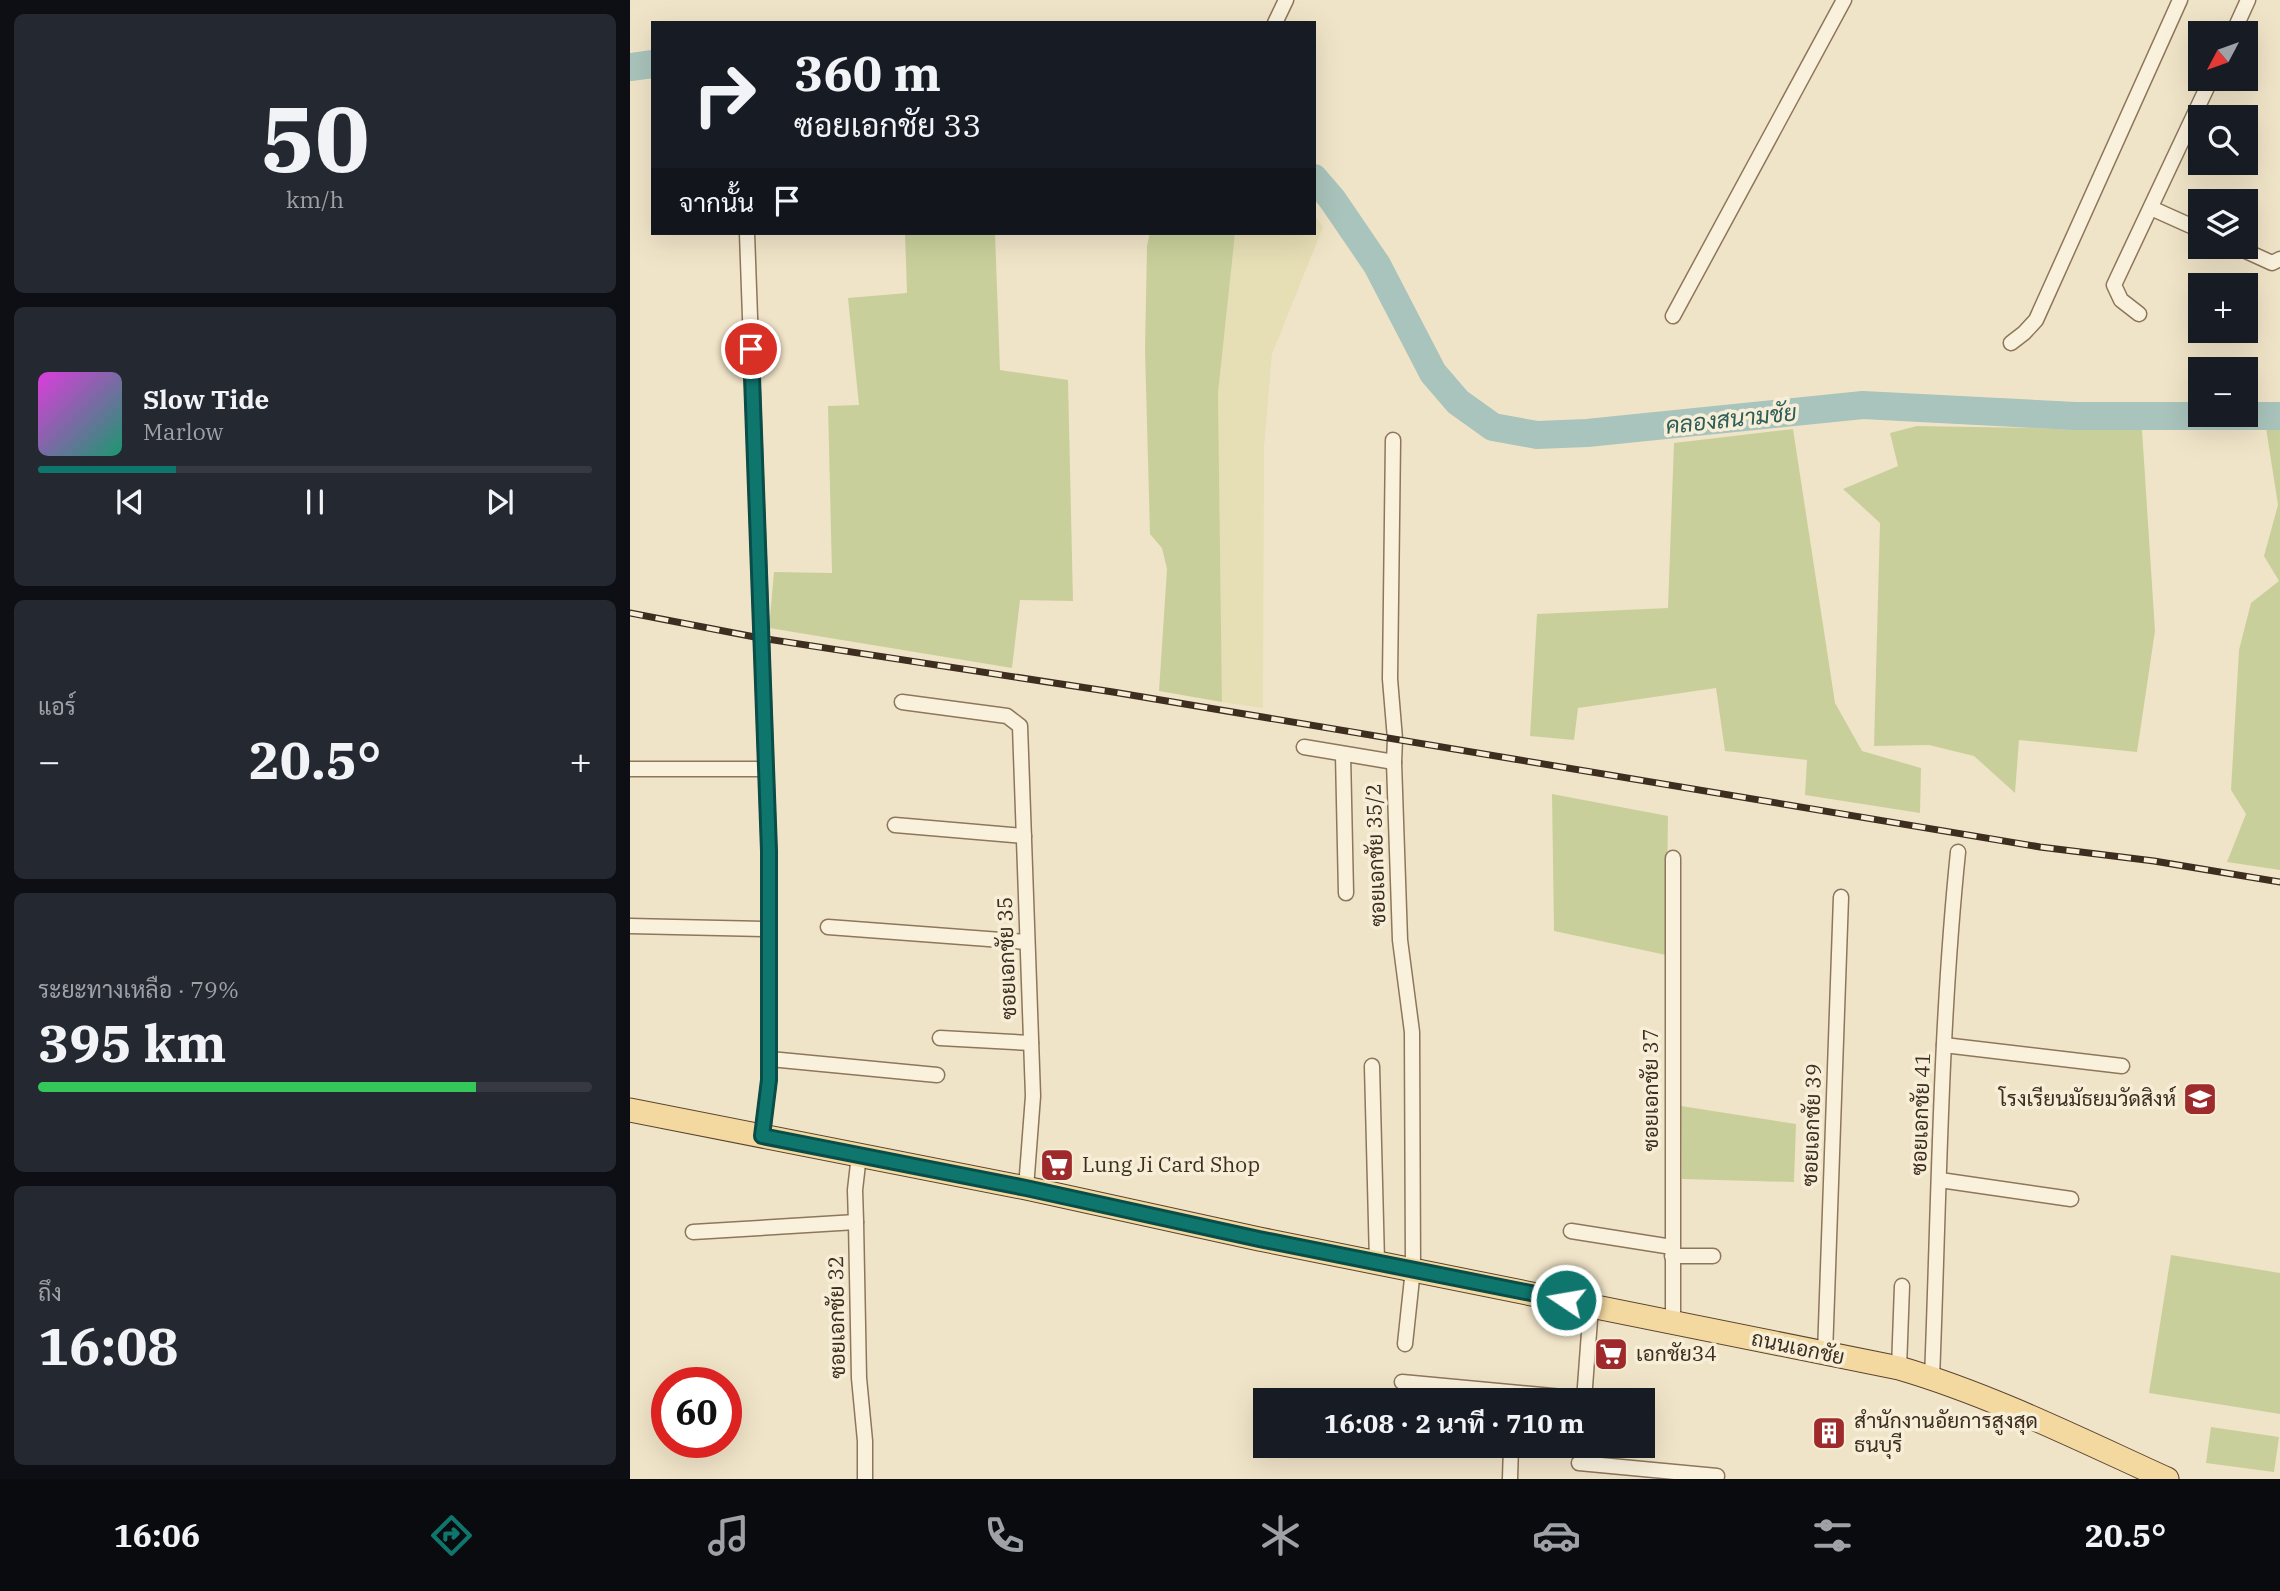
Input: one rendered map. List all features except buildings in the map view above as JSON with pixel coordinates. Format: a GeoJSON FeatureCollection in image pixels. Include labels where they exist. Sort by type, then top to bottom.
{"type":"FeatureCollection","features":[{"type":"Feature","properties":{"kind":"main road","name":"ถนนเอกชัย"},"geometry":{"type":"LineString","coordinates":[[630,1110],[1026,1188],[1271,1242],[1899,1368],[2018,1412],[2167,1479]]}},
{"type":"Feature","properties":{"kind":"street"},"geometry":{"type":"LineString","coordinates":[[1276,21],[1286,0]]}},
{"type":"Feature","properties":{"kind":"street"},"geometry":{"type":"LineString","coordinates":[[1673,316],[1844,0]]}},
{"type":"Feature","properties":{"kind":"street"},"geometry":{"type":"LineString","coordinates":[[2011,343],[2036,320],[2180,0]]}},
{"type":"Feature","properties":{"kind":"street"},"geometry":{"type":"LineString","coordinates":[[2238,21],[2248,0]]}},
{"type":"Feature","properties":{"kind":"street"},"geometry":{"type":"LineString","coordinates":[[2139,314],[2121,300],[2114,285],[2205,91]]}},
{"type":"Feature","properties":{"kind":"street"},"geometry":{"type":"LineString","coordinates":[[2151,208],[2188,225]]}},
{"type":"Feature","properties":{"kind":"street"},"geometry":{"type":"LineString","coordinates":[[747,235],[769,851],[770,1059],[762,1136]]}},
{"type":"Feature","properties":{"kind":"street"},"geometry":{"type":"LineString","coordinates":[[2258,257],[2272,263],[2280,259]]}},
{"type":"Feature","properties":{"kind":"street","name":"ซอยเอกชัย 35/2"},"geometry":{"type":"LineString","coordinates":[[1393,440],[1390,679],[1395,738],[1401,940],[1412,1031],[1413,1269],[1405,1344]]}},
{"type":"Feature","properties":{"kind":"street","name":"ซอยเอกชัย 35"},"geometry":{"type":"LineString","coordinates":[[902,702],[1007,716],[1020,726],[1033,1096],[1026,1188]]}},
{"type":"Feature","properties":{"kind":"street"},"geometry":{"type":"LineString","coordinates":[[1304,747],[1394,762]]}},
{"type":"Feature","properties":{"kind":"street"},"geometry":{"type":"LineString","coordinates":[[1343,754],[1346,893]]}},
{"type":"Feature","properties":{"kind":"street"},"geometry":{"type":"LineString","coordinates":[[630,769],[765,769]]}},
{"type":"Feature","properties":{"kind":"street"},"geometry":{"type":"LineString","coordinates":[[895,825],[1024,836]]}},
{"type":"Feature","properties":{"kind":"street","name":"ซอยเอกชัย 41"},"geometry":{"type":"LineString","coordinates":[[1932,1378],[1944,1045],[1950,928],[1958,852]]}},
{"type":"Feature","properties":{"kind":"street","name":"ซอยเอกชัย 37"},"geometry":{"type":"LineString","coordinates":[[1673,858],[1673,1322]]}},
{"type":"Feature","properties":{"kind":"street","name":"ซอยเอกชัย 39"},"geometry":{"type":"LineString","coordinates":[[1825,1354],[1841,897]]}},
{"type":"Feature","properties":{"kind":"street"},"geometry":{"type":"LineString","coordinates":[[630,926],[769,929]]}},
{"type":"Feature","properties":{"kind":"street"},"geometry":{"type":"LineString","coordinates":[[828,927],[1027,943]]}},
{"type":"Feature","properties":{"kind":"street"},"geometry":{"type":"LineString","coordinates":[[940,1038],[1031,1043]]}},
{"type":"Feature","properties":{"kind":"street"},"geometry":{"type":"LineString","coordinates":[[1944,1045],[2122,1066]]}},
{"type":"Feature","properties":{"kind":"street"},"geometry":{"type":"LineString","coordinates":[[770,1059],[937,1075]]}},
{"type":"Feature","properties":{"kind":"street"},"geometry":{"type":"LineString","coordinates":[[1372,1066],[1377,1262]]}},
{"type":"Feature","properties":{"kind":"street","name":"ซอยเอกชัย 32"},"geometry":{"type":"LineString","coordinates":[[859,1155],[855,1190],[859,1378],[865,1441],[865,1479]]}},
{"type":"Feature","properties":{"kind":"street"},"geometry":{"type":"LineString","coordinates":[[1940,1180],[2071,1199]]}},
{"type":"Feature","properties":{"kind":"street"},"geometry":{"type":"LineString","coordinates":[[693,1232],[856,1222]]}},
{"type":"Feature","properties":{"kind":"street"},"geometry":{"type":"LineString","coordinates":[[1571,1231],[1672,1252],[1713,1256]]}},
{"type":"Feature","properties":{"kind":"street"},"geometry":{"type":"LineString","coordinates":[[1899,1368],[1902,1286]]}},
{"type":"Feature","properties":{"kind":"street"},"geometry":{"type":"LineString","coordinates":[[1585,1388],[1591,1306]]}},
{"type":"Feature","properties":{"kind":"street"},"geometry":{"type":"LineString","coordinates":[[1402,1382],[1463,1388]]}},
{"type":"Feature","properties":{"kind":"street"},"geometry":{"type":"LineString","coordinates":[[1510,1479],[1511,1458]]}},
{"type":"Feature","properties":{"kind":"street"},"geometry":{"type":"LineString","coordinates":[[1578,1479],[1580,1458]]}},
{"type":"Feature","properties":{"kind":"street"},"geometry":{"type":"LineString","coordinates":[[1610,1458],[1717,1476]]}},
{"type":"Feature","properties":{"kind":"shaded area"},"geometry":{"type":"Polygon","coordinates":[[[1316,217],[1323,227],[1272,354],[1264,447],[1263,708],[1222,702],[1218,393],[1235,235],[1316,235],[1316,217]]]}},
{"type":"Feature","properties":{"kind":"green space"},"geometry":{"type":"Polygon","coordinates":[[[905,235],[995,235],[1000,370],[1068,380],[1073,601],[1020,600],[1012,668],[769,628],[774,572],[832,573],[828,406],[859,405],[848,298],[907,293],[905,235]]]}},
{"type":"Feature","properties":{"kind":"green space"},"geometry":{"type":"Polygon","coordinates":[[[1150,235],[1235,235],[1218,393],[1222,702],[1159,691],[1167,569],[1162,548],[1150,534],[1145,350],[1147,246],[1150,235]]]}},
{"type":"Feature","properties":{"kind":"green space"},"geometry":{"type":"Polygon","coordinates":[[[1917,426],[2142,430],[2155,631],[2137,752],[2019,740],[2015,793],[1974,756],[1929,745],[1874,746],[1880,523],[1843,489],[1898,466],[1890,433],[1917,426]]]}},
{"type":"Feature","properties":{"kind":"green space"},"geometry":{"type":"Polygon","coordinates":[[[2266,428],[2280,429],[2280,870],[2227,862],[2246,814],[2231,790],[2239,650],[2251,603],[2279,581],[2264,556],[2278,505],[2266,428]]]}},
{"type":"Feature","properties":{"kind":"green space"},"geometry":{"type":"Polygon","coordinates":[[[1793,429],[1835,703],[1862,751],[1921,768],[1920,813],[1805,795],[1807,760],[1725,751],[1716,688],[1578,708],[1574,740],[1530,736],[1537,614],[1668,608],[1674,443],[1793,429]]]}},
{"type":"Feature","properties":{"kind":"green space"},"geometry":{"type":"Polygon","coordinates":[[[1552,794],[1668,816],[1666,955],[1554,931],[1552,794]]]}},
{"type":"Feature","properties":{"kind":"green space"},"geometry":{"type":"Polygon","coordinates":[[[1681,1106],[1796,1124],[1794,1182],[1682,1179],[1681,1106]]]}},
{"type":"Feature","properties":{"kind":"green space"},"geometry":{"type":"Polygon","coordinates":[[[2171,1255],[2280,1273],[2280,1414],[2149,1393],[2171,1255]]]}},
{"type":"Feature","properties":{"kind":"green space"},"geometry":{"type":"Polygon","coordinates":[[[2211,1427],[2279,1437],[2274,1472],[2206,1463],[2211,1427]]]}},
{"type":"Feature","properties":{"kind":"waterway","name":"คลองสนามชัย"},"geometry":{"type":"LineString","coordinates":[[630,67],[651,64]]}},
{"type":"Feature","properties":{"kind":"waterway","name":"คลองสนามชัย"},"geometry":{"type":"LineString","coordinates":[[1316,180],[1377,265],[1433,373],[1458,402],[1493,427],[1537,435],[1587,433],[1863,405],[2075,416],[2280,416]]}},
{"type":"Feature","properties":{"kind":"railway"},"geometry":{"type":"LineString","coordinates":[[630,613],[760,638],[1113,692],[2040,847],[2154,861],[2280,882]]}},
{"type":"Feature","properties":{"kind":"place","name":"โรงเรียนมัธยมวัดสิงห์"},"geometry":{"type":"Point","coordinates":[2200,1099]}},
{"type":"Feature","properties":{"kind":"place","name":"Lung Ji Card Shop"},"geometry":{"type":"Point","coordinates":[1057,1165]}},
{"type":"Feature","properties":{"kind":"place","name":"เอกชัย34"},"geometry":{"type":"Point","coordinates":[1611,1354]}},
{"type":"Feature","properties":{"kind":"place","name":"สำนักงานอัยการสูงสุด ธนบุรี"},"geometry":{"type":"Point","coordinates":[1829,1433]}},
{"type":"Feature","properties":{"kind":"route"},"geometry":{"type":"LineString","coordinates":[[751,349],[769,851],[771,986],[769,1080],[762,1136],[1026,1188],[1320,1252],[1566,1300]]}}]}
